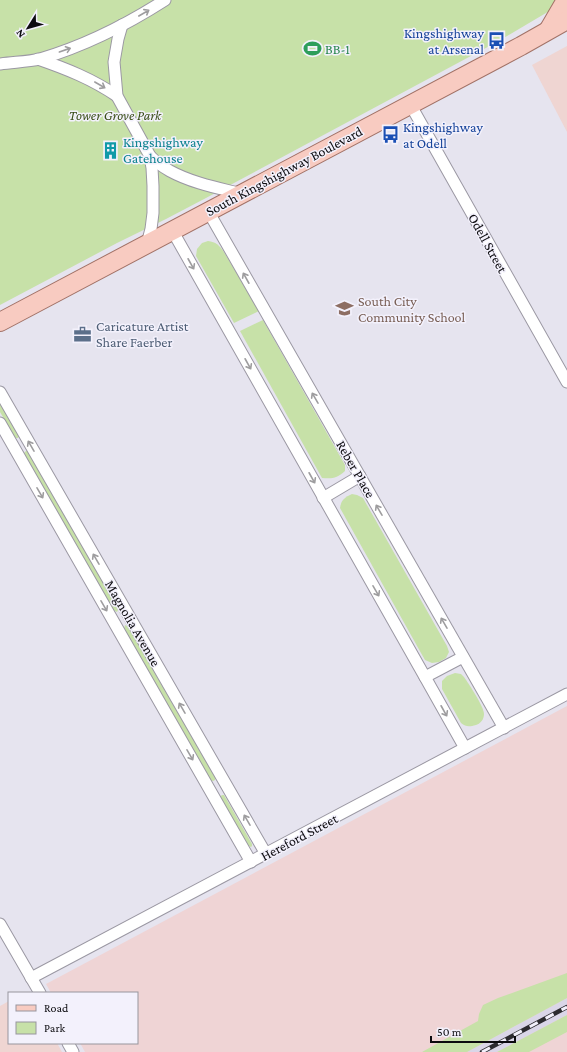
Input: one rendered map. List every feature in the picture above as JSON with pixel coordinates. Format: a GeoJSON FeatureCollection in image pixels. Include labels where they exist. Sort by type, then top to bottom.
{"type":"FeatureCollection","features":[{"type":"Feature","properties":{"kind":"main road"},"geometry":{"type":"LineString","coordinates":[[548,31],[566,0]]}},
{"type":"Feature","properties":{"kind":"main road","name":"South Kingshighway Boulevard"},"geometry":{"type":"LineString","coordinates":[[0,322],[567,20]]}},
{"type":"Feature","properties":{"kind":"street"},"geometry":{"type":"LineString","coordinates":[[0,64],[38,59],[77,46],[122,25],[165,0]]}},
{"type":"Feature","properties":{"kind":"street"},"geometry":{"type":"LineString","coordinates":[[122,25],[114,62],[117,96],[150,156],[164,168],[178,175],[242,194]]}},
{"type":"Feature","properties":{"kind":"street"},"geometry":{"type":"LineString","coordinates":[[38,59],[88,78],[117,96]]}},
{"type":"Feature","properties":{"kind":"street","name":"Odell Street"},"geometry":{"type":"LineString","coordinates":[[410,104],[567,382]]}},
{"type":"Feature","properties":{"kind":"street"},"geometry":{"type":"LineString","coordinates":[[147,244],[152,229],[153,213],[153,186],[150,156]]}},
{"type":"Feature","properties":{"kind":"street","name":"Reber Place"},"geometry":{"type":"LineString","coordinates":[[208,211],[504,728]]}},
{"type":"Feature","properties":{"kind":"street"},"geometry":{"type":"LineString","coordinates":[[172,230],[465,748]]}},
{"type":"Feature","properties":{"kind":"street","name":"Magnolia Avenue"},"geometry":{"type":"LineString","coordinates":[[0,392],[266,854]]}},
{"type":"Feature","properties":{"kind":"street","name":"Magnolia Avenue"},"geometry":{"type":"LineString","coordinates":[[0,422],[251,862]]}},
{"type":"Feature","properties":{"kind":"street"},"geometry":{"type":"LineString","coordinates":[[323,498],[360,476]]}},
{"type":"Feature","properties":{"kind":"street"},"geometry":{"type":"LineString","coordinates":[[114,622],[128,614]]}},
{"type":"Feature","properties":{"kind":"street"},"geometry":{"type":"LineString","coordinates":[[425,677],[463,657]]}},
{"type":"Feature","properties":{"kind":"street","name":"Hereford Street"},"geometry":{"type":"LineString","coordinates":[[31,978],[567,694]]}},
{"type":"Feature","properties":{"kind":"street"},"geometry":{"type":"LineString","coordinates":[[0,924],[39,992]]}},
{"type":"Feature","properties":{"kind":"shaded area"},"geometry":{"type":"Polygon","coordinates":[[[567,46],[567,132],[532,65],[567,46]]]}},
{"type":"Feature","properties":{"kind":"shaded area"},"geometry":{"type":"Polygon","coordinates":[[[567,706],[567,1052],[85,1052],[81,1044],[138,1044],[138,992],[50,992],[46,984],[567,706]]]}},
{"type":"Feature","properties":{"kind":"shaded area"},"geometry":{"type":"Polygon","coordinates":[[[567,998],[567,1015],[497,1052],[467,1052],[567,998]]]}},
{"type":"Feature","properties":{"kind":"shaded area"},"geometry":{"type":"Polygon","coordinates":[[[8,1002],[8,1044],[58,1044],[62,1052],[0,1052],[0,1006],[8,1002]]]}},
{"type":"Feature","properties":{"kind":"green space","name":"Tower Grove Park"},"geometry":{"type":"Polygon","coordinates":[[[0,0],[560,0],[546,13],[497,42],[206,198],[0,305],[0,0]]]}},
{"type":"Feature","properties":{"kind":"green space"},"geometry":{"type":"Polygon","coordinates":[[[208,241],[221,247],[259,311],[234,323],[196,256],[197,249],[202,243],[208,241]]]}},
{"type":"Feature","properties":{"kind":"green space"},"geometry":{"type":"Polygon","coordinates":[[[263,320],[345,465],[345,471],[337,477],[322,478],[240,331],[263,320]]]}},
{"type":"Feature","properties":{"kind":"green space"},"geometry":{"type":"Polygon","coordinates":[[[0,401],[19,436],[18,438],[14,436],[0,412],[0,401]]]}},
{"type":"Feature","properties":{"kind":"green space"},"geometry":{"type":"Polygon","coordinates":[[[28,451],[118,608],[117,612],[113,610],[25,455],[24,453],[28,451]]]}},
{"type":"Feature","properties":{"kind":"green space"},"geometry":{"type":"Polygon","coordinates":[[[352,494],[363,498],[447,646],[449,652],[446,658],[439,662],[432,663],[425,660],[340,508],[344,499],[352,494]]]}},
{"type":"Feature","properties":{"kind":"green space"},"geometry":{"type":"Polygon","coordinates":[[[125,625],[128,627],[215,777],[215,780],[210,780],[124,629],[125,625]]]}},
{"type":"Feature","properties":{"kind":"green space"},"geometry":{"type":"Polygon","coordinates":[[[455,673],[461,674],[464,677],[482,706],[484,714],[483,718],[481,722],[476,725],[468,726],[461,723],[442,689],[442,681],[447,676],[455,673]]]}},
{"type":"Feature","properties":{"kind":"green space"},"geometry":{"type":"Polygon","coordinates":[[[222,795],[224,795],[252,844],[251,847],[247,845],[221,798],[222,795]]]}},
{"type":"Feature","properties":{"kind":"green space"},"geometry":{"type":"Polygon","coordinates":[[[567,973],[567,998],[467,1052],[422,1052],[478,1021],[483,1005],[498,998],[567,973]]]}},
{"type":"Feature","properties":{"kind":"green space"},"geometry":{"type":"Polygon","coordinates":[[[567,1015],[567,1032],[529,1052],[497,1052],[567,1015]]]}},
{"type":"Feature","properties":{"kind":"railway"},"geometry":{"type":"LineString","coordinates":[[482,1052],[567,1007]]}},
{"type":"Feature","properties":{"kind":"place","name":"Kingshighway at Arsenal"},"geometry":{"type":"Point","coordinates":[497,41]}},
{"type":"Feature","properties":{"kind":"place","name":"BB-1"},"geometry":{"type":"Point","coordinates":[312,49]}},
{"type":"Feature","properties":{"kind":"place","name":"Kingshighway at Odell"},"geometry":{"type":"Point","coordinates":[390,135]}},
{"type":"Feature","properties":{"kind":"place","name":"Kingshighway Gatehouse"},"geometry":{"type":"Point","coordinates":[110,150]}},
{"type":"Feature","properties":{"kind":"place","name":"South City Community School"},"geometry":{"type":"Point","coordinates":[345,309]}},
{"type":"Feature","properties":{"kind":"place","name":"Caricature Artist Share Faerber"},"geometry":{"type":"Point","coordinates":[83,334]}}]}
